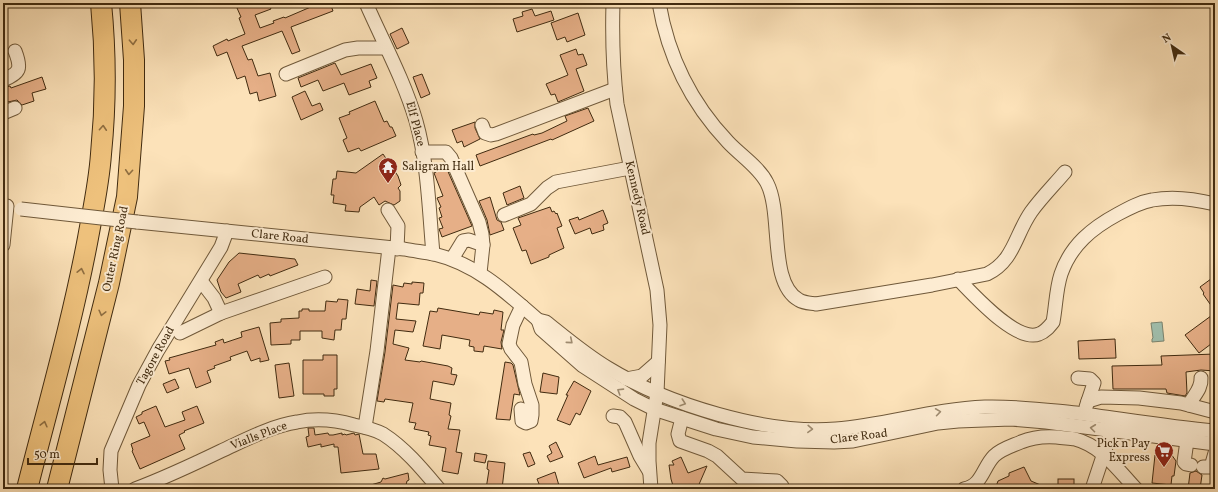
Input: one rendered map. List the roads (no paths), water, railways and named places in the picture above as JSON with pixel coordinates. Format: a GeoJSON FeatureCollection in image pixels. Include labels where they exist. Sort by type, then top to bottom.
{"type":"FeatureCollection","features":[{"type":"Feature","properties":{"kind":"highway"},"geometry":{"type":"LineString","coordinates":[[27,489],[79,284],[97,192],[102,155],[105,109],[101,3]]}},
{"type":"Feature","properties":{"kind":"highway","name":"Outer Ring Road"},"geometry":{"type":"LineString","coordinates":[[57,489],[107,291],[127,197],[134,106],[134,60],[130,3]]}},
{"type":"Feature","properties":{"kind":"street","name":"Elf Place"},"geometry":{"type":"LineString","coordinates":[[366,3],[410,102],[419,132],[433,254]]}},
{"type":"Feature","properties":{"kind":"street","name":"Kennedy Road"},"geometry":{"type":"LineString","coordinates":[[613,3],[612,32],[615,89],[621,128],[657,290],[660,325],[657,393],[650,443],[650,489]]}},
{"type":"Feature","properties":{"kind":"street"},"geometry":{"type":"LineString","coordinates":[[659,3],[662,21],[673,58],[693,98],[727,142],[759,172],[768,184],[774,206],[781,274],[788,291],[793,296],[806,303],[816,304],[932,285],[995,271],[1004,263],[1030,213],[1065,172]]}},
{"type":"Feature","properties":{"kind":"street"},"geometry":{"type":"LineString","coordinates":[[286,74],[351,48],[386,48]]}},
{"type":"Feature","properties":{"kind":"street"},"geometry":{"type":"LineString","coordinates":[[3,80],[16,74],[19,70],[20,65],[15,51]]}},
{"type":"Feature","properties":{"kind":"street"},"geometry":{"type":"LineString","coordinates":[[482,125],[485,133],[491,135],[496,134],[615,89]]}},
{"type":"Feature","properties":{"kind":"street"},"geometry":{"type":"LineString","coordinates":[[3,113],[15,108]]}},
{"type":"Feature","properties":{"kind":"street"},"geometry":{"type":"LineString","coordinates":[[422,152],[446,152],[452,158],[479,222],[482,234],[483,245],[480,273]]}},
{"type":"Feature","properties":{"kind":"street"},"geometry":{"type":"LineString","coordinates":[[504,215],[526,207],[556,182],[630,168]]}},
{"type":"Feature","properties":{"kind":"street"},"geometry":{"type":"LineString","coordinates":[[958,279],[994,315],[1013,329],[1028,334],[1038,335],[1048,328],[1052,322],[1061,273],[1072,253],[1082,239],[1091,231],[1132,207],[1150,200],[1167,198],[1199,200],[1215,204]]}},
{"type":"Feature","properties":{"kind":"street"},"geometry":{"type":"LineString","coordinates":[[3,244],[5,205]]}},
{"type":"Feature","properties":{"kind":"street","name":"Clare Road"},"geometry":{"type":"LineString","coordinates":[[5,205],[21,209],[227,232],[393,248],[433,254],[452,259],[496,283],[538,320],[546,322],[591,358],[626,379],[682,403],[735,418],[776,426],[833,430],[884,423],[923,414],[960,409],[985,407],[1033,408],[1084,414],[1112,424],[1187,441],[1215,444]]}},
{"type":"Feature","properties":{"kind":"street"},"geometry":{"type":"LineString","coordinates":[[365,427],[393,248],[398,226],[388,210]]}},
{"type":"Feature","properties":{"kind":"street","name":"Tagore Road"},"geometry":{"type":"LineString","coordinates":[[112,489],[110,470],[111,451],[139,385],[201,281],[227,232]]}},
{"type":"Feature","properties":{"kind":"street"},"geometry":{"type":"LineString","coordinates":[[452,259],[463,241],[469,240],[483,245]]}},
{"type":"Feature","properties":{"kind":"street"},"geometry":{"type":"LineString","coordinates":[[180,332],[221,314],[325,277]]}},
{"type":"Feature","properties":{"kind":"street"},"geometry":{"type":"LineString","coordinates":[[201,281],[214,298],[221,314]]}},
{"type":"Feature","properties":{"kind":"street"},"geometry":{"type":"LineString","coordinates":[[521,409],[522,421],[526,423],[531,421],[532,405],[525,384],[521,362],[509,344],[513,325],[522,306]]}},
{"type":"Feature","properties":{"kind":"street","name":"Clare Road"},"geometry":{"type":"LineString","coordinates":[[538,320],[541,329],[583,366],[625,394],[654,409],[716,429],[774,440],[834,442],[853,441],[938,423],[1010,419],[1215,431]]}},
{"type":"Feature","properties":{"kind":"street"},"geometry":{"type":"LineString","coordinates":[[626,379],[642,376],[658,362]]}},
{"type":"Feature","properties":{"kind":"street"},"geometry":{"type":"LineString","coordinates":[[1078,378],[1090,379],[1093,380],[1094,383],[1084,414]]}},
{"type":"Feature","properties":{"kind":"street"},"geometry":{"type":"LineString","coordinates":[[1189,405],[1201,385],[1201,378]]}},
{"type":"Feature","properties":{"kind":"street"},"geometry":{"type":"LineString","coordinates":[[1088,401],[1101,397],[1139,398],[1176,402],[1215,412]]}},
{"type":"Feature","properties":{"kind":"street"},"geometry":{"type":"LineString","coordinates":[[613,416],[620,417],[624,422],[649,471]]}},
{"type":"Feature","properties":{"kind":"street"},"geometry":{"type":"LineString","coordinates":[[682,418],[678,434],[680,441],[708,451],[717,456],[742,479],[777,481],[782,486]]}},
{"type":"Feature","properties":{"kind":"street","name":"Vialls Place"},"geometry":{"type":"LineString","coordinates":[[135,489],[188,467],[240,442],[286,424],[326,420],[365,427],[384,435],[418,465],[440,489]]}},
{"type":"Feature","properties":{"kind":"street"},"geometry":{"type":"LineString","coordinates":[[1092,489],[1112,424]]}},
{"type":"Feature","properties":{"kind":"street"},"geometry":{"type":"LineString","coordinates":[[964,489],[976,484],[980,480],[992,459],[998,453],[1004,449],[1035,437],[1042,436],[1074,439],[1086,443],[1103,454],[1136,489]]}},
{"type":"Feature","properties":{"kind":"street"},"geometry":{"type":"LineString","coordinates":[[1187,441],[1184,462],[1186,464],[1211,467],[1215,453]]}},
{"type":"Feature","properties":{"kind":"place","name":"Saligram Hall"},"geometry":{"type":"Point","coordinates":[388,184]}},
{"type":"Feature","properties":{"kind":"place","name":"Pick n Pay Express"},"geometry":{"type":"Point","coordinates":[1164,468]}}]}
